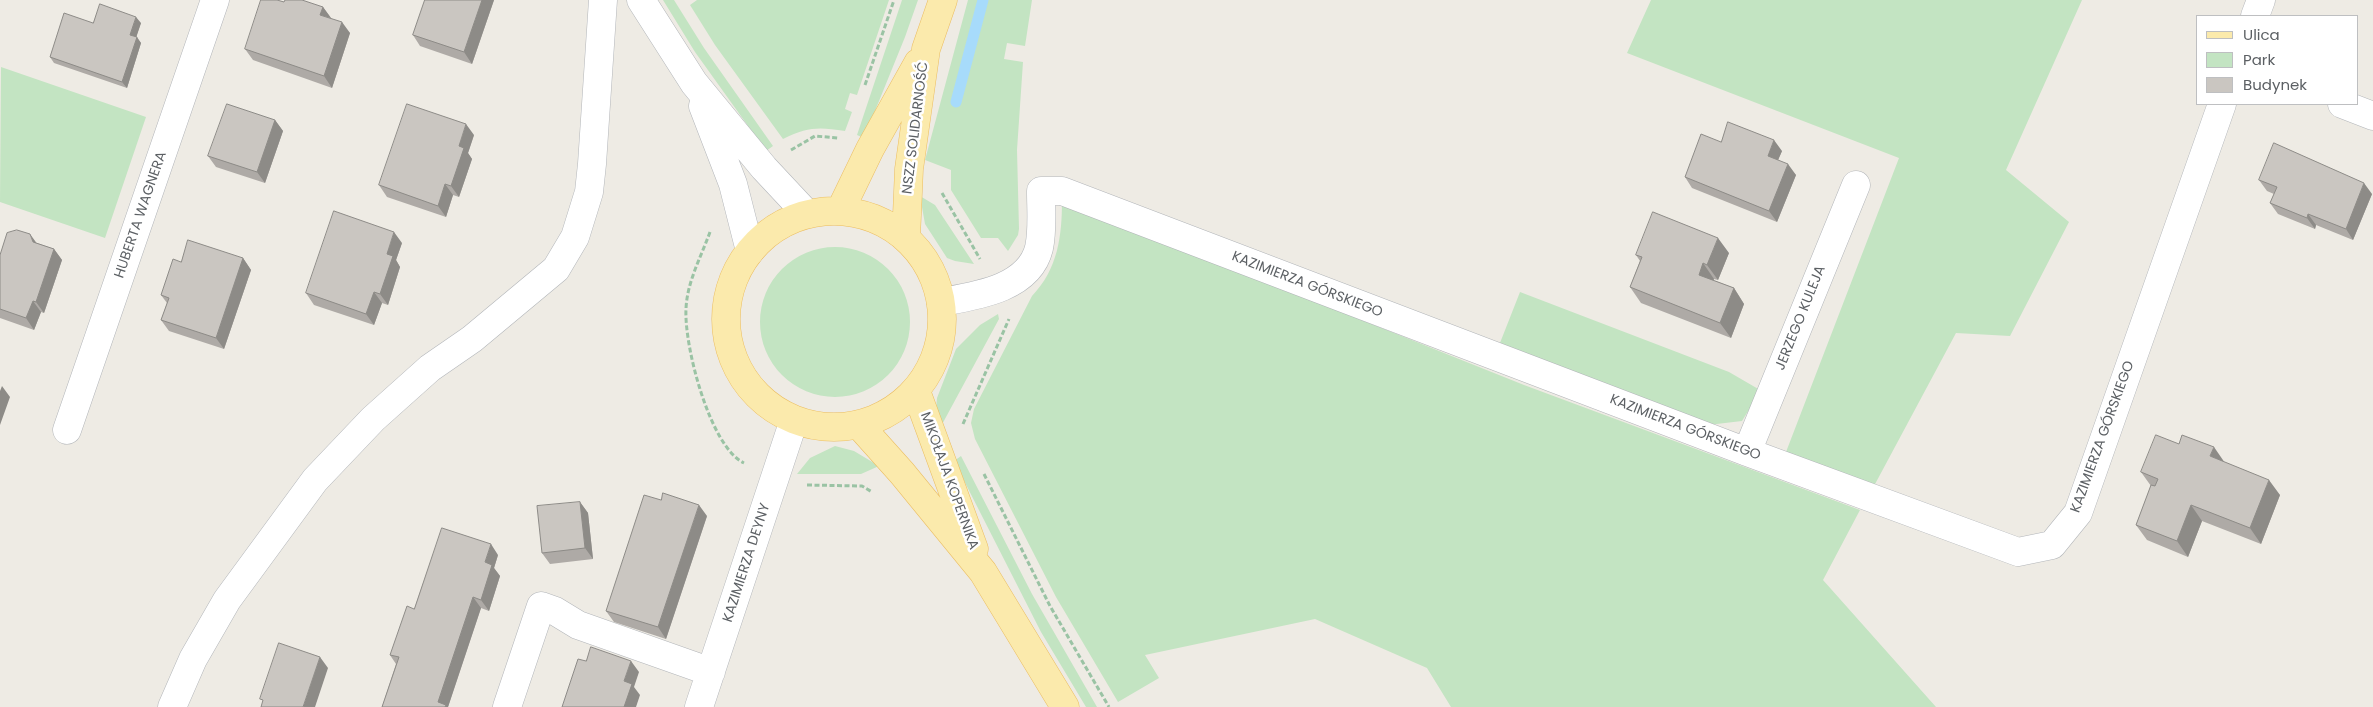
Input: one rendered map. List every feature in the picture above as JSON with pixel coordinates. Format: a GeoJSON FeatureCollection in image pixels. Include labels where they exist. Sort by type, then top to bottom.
{"type":"FeatureCollection","features":[{"type":"Feature","properties":{"kind":"main road","name":"NSZZ SOLIDARNOŚĆ"},"geometry":{"type":"LineString","coordinates":[[840,211],[870,149],[926,49],[943,0]]}},
{"type":"Feature","properties":{"kind":"main road","name":"NSZZ SOLIDARNOŚĆ"},"geometry":{"type":"LineString","coordinates":[[906,238],[909,169],[926,49]]}},
{"type":"Feature","properties":{"kind":"main road","name":"MIKOŁAJA KOPERNIKA"},"geometry":{"type":"LineString","coordinates":[[840,211],[864,215],[886,224],[906,238],[924,258],[936,282],[940,302],[941,337],[932,366],[916,391],[890,412],[859,425],[825,427],[794,420],[764,402],[742,377],[728,346],[726,312],[733,280],[750,251],[776,228],[807,214],[840,211]]}},
{"type":"Feature","properties":{"kind":"main road","name":"MIKOŁAJA KOPERNIKA"},"geometry":{"type":"LineString","coordinates":[[916,391],[983,572]]}},
{"type":"Feature","properties":{"kind":"main road","name":"MIKOŁAJA KOPERNIKA"},"geometry":{"type":"LineString","coordinates":[[859,425],[902,473],[983,572],[1065,707]]}},
{"type":"Feature","properties":{"kind":"street","name":"HUBERTA WAGNERA"},"geometry":{"type":"LineString","coordinates":[[67,430],[215,0]]}},
{"type":"Feature","properties":{"kind":"street"},"geometry":{"type":"LineString","coordinates":[[172,707],[193,659],[227,600],[315,480],[373,419],[430,368],[480,333],[556,269],[575,237],[588,192],[592,164],[603,0]]}},
{"type":"Feature","properties":{"kind":"street"},"geometry":{"type":"LineString","coordinates":[[641,0],[694,83],[764,168],[807,214]]}},
{"type":"Feature","properties":{"kind":"street"},"geometry":{"type":"LineString","coordinates":[[2255,15],[2261,0]]}},
{"type":"Feature","properties":{"kind":"street"},"geometry":{"type":"LineString","coordinates":[[694,83],[733,184],[750,251]]}},
{"type":"Feature","properties":{"kind":"street","name":"KAZIMIERZA GÓRSKIEGO"},"geometry":{"type":"LineString","coordinates":[[940,302],[976,296],[997,289],[1018,278],[1033,263],[1039,249],[1042,230],[1041,191],[1062,191],[1747,452],[2018,552],[2052,545],[2078,513],[2222,105]]}},
{"type":"Feature","properties":{"kind":"street"},"geometry":{"type":"LineString","coordinates":[[2345,105],[2373,116]]}},
{"type":"Feature","properties":{"kind":"street","name":"JERZEGO KULEJA"},"geometry":{"type":"LineString","coordinates":[[1747,452],[1856,185]]}},
{"type":"Feature","properties":{"kind":"street","name":"KAZIMIERZA DEYNY"},"geometry":{"type":"LineString","coordinates":[[699,707],[794,420]]}},
{"type":"Feature","properties":{"kind":"street"},"geometry":{"type":"LineString","coordinates":[[507,707],[541,606],[555,611],[578,625],[711,672]]}},
{"type":"Feature","properties":{"kind":"path"},"geometry":{"type":"LineString","coordinates":[[863,92],[894,0]]}},
{"type":"Feature","properties":{"kind":"path"},"geometry":{"type":"LineString","coordinates":[[783,154],[815,136],[847,138],[870,149]]}},
{"type":"Feature","properties":{"kind":"path"},"geometry":{"type":"LineString","coordinates":[[909,169],[943,194],[1011,315],[962,428]]}},
{"type":"Feature","properties":{"kind":"path"},"geometry":{"type":"LineString","coordinates":[[690,287],[686,326],[692,362],[717,434],[736,460]]}},
{"type":"Feature","properties":{"kind":"path"},"geometry":{"type":"LineString","coordinates":[[984,472],[1050,606],[1109,707]]}},
{"type":"Feature","properties":{"kind":"green space"},"geometry":{"type":"Polygon","coordinates":[[[663,0],[674,0],[704,48],[773,146],[766,151],[695,52],[663,0]]]}},
{"type":"Feature","properties":{"kind":"green space"},"geometry":{"type":"Polygon","coordinates":[[[697,0],[889,0],[857,95],[850,93],[845,109],[852,112],[845,131],[813,129],[799,132],[783,139],[715,45],[690,5],[697,0]]]}},
{"type":"Feature","properties":{"kind":"green space"},"geometry":{"type":"Polygon","coordinates":[[[902,0],[918,0],[864,138],[857,135],[902,0]]]}},
{"type":"Feature","properties":{"kind":"green space"},"geometry":{"type":"Polygon","coordinates":[[[968,0],[1032,0],[1025,46],[1007,43],[1004,59],[1023,62],[1017,150],[1019,229],[1018,235],[1008,251],[998,238],[981,238],[951,190],[951,170],[925,160],[968,0]]]}},
{"type":"Feature","properties":{"kind":"green space"},"geometry":{"type":"Polygon","coordinates":[[[1651,0],[2082,0],[2006,170],[2069,222],[2010,336],[1956,333],[1874,486],[1786,452],[1899,158],[1627,53],[1651,0]]]}},
{"type":"Feature","properties":{"kind":"green space"},"geometry":{"type":"Polygon","coordinates":[[[1,67],[146,117],[105,238],[0,202],[1,67]]]}},
{"type":"Feature","properties":{"kind":"green space"},"geometry":{"type":"Polygon","coordinates":[[[920,196],[935,205],[974,264],[947,258],[925,224],[920,196]]]}},
{"type":"Feature","properties":{"kind":"green space"},"geometry":{"type":"Polygon","coordinates":[[[1062,200],[1524,385],[1860,510],[1823,580],[1936,707],[1451,707],[1427,668],[1315,619],[1145,655],[1159,678],[1118,702],[1056,597],[975,439],[971,423],[974,409],[1032,296],[1048,275],[1053,263],[1061,226],[1062,200]]]}},
{"type":"Feature","properties":{"kind":"green space"},"geometry":{"type":"Polygon","coordinates":[[[835,247],[850,248],[864,252],[877,259],[888,269],[898,280],[905,293],[909,307],[909,337],[905,351],[898,364],[888,375],[877,385],[864,392],[850,396],[835,397],[820,396],[806,392],[793,385],[782,375],[772,364],[765,351],[761,337],[760,322],[761,307],[765,293],[772,280],[782,269],[793,259],[806,252],[820,248],[835,247]]]}},
{"type":"Feature","properties":{"kind":"green space"},"geometry":{"type":"Polygon","coordinates":[[[1520,292],[1729,372],[1760,390],[1742,421],[1708,425],[1498,348],[1520,292]]]}},
{"type":"Feature","properties":{"kind":"green space"},"geometry":{"type":"Polygon","coordinates":[[[998,314],[999,319],[939,430],[936,409],[937,398],[956,349],[980,325],[998,314]]]}},
{"type":"Feature","properties":{"kind":"green space"},"geometry":{"type":"Polygon","coordinates":[[[835,446],[854,451],[879,466],[861,474],[797,474],[810,458],[835,446]]]}},
{"type":"Feature","properties":{"kind":"green space"},"geometry":{"type":"Polygon","coordinates":[[[961,456],[1032,594],[1097,707],[1086,707],[1041,632],[954,461],[961,456]]]}},
{"type":"Feature","properties":{"kind":"building"},"geometry":{"type":"Polygon","coordinates":[[[261,0],[284,2],[285,0],[302,0],[323,7],[320,15],[342,22],[324,76],[245,49],[261,0]]]}},
{"type":"Feature","properties":{"kind":"building"},"geometry":{"type":"Polygon","coordinates":[[[425,0],[482,0],[464,52],[413,35],[425,0]]]}},
{"type":"Feature","properties":{"kind":"building"},"geometry":{"type":"Polygon","coordinates":[[[100,4],[136,17],[130,35],[137,37],[122,82],[50,57],[64,13],[93,23],[100,4]]]}},
{"type":"Feature","properties":{"kind":"building"},"geometry":{"type":"Polygon","coordinates":[[[227,104],[275,120],[257,172],[208,156],[227,104]]]}},
{"type":"Feature","properties":{"kind":"building"},"geometry":{"type":"Polygon","coordinates":[[[407,104],[466,124],[459,146],[464,148],[451,186],[445,184],[438,206],[379,185],[407,104]]]}},
{"type":"Feature","properties":{"kind":"building"},"geometry":{"type":"Polygon","coordinates":[[[1728,122],[1774,140],[1768,156],[1788,164],[1769,211],[1685,177],[1701,134],[1721,142],[1728,122]]]}},
{"type":"Feature","properties":{"kind":"building"},"geometry":{"type":"Polygon","coordinates":[[[2274,143],[2364,183],[2346,229],[2308,214],[2307,218],[2270,203],[2277,187],[2259,180],[2274,143]]]}},
{"type":"Feature","properties":{"kind":"building"},"geometry":{"type":"Polygon","coordinates":[[[334,211],[394,232],[387,254],[393,256],[380,294],[374,292],[366,314],[306,293],[334,211]]]}},
{"type":"Feature","properties":{"kind":"building"},"geometry":{"type":"Polygon","coordinates":[[[1653,212],[1718,238],[1707,265],[1703,263],[1699,275],[1734,288],[1720,323],[1630,287],[1642,257],[1636,255],[1653,212]]]}},
{"type":"Feature","properties":{"kind":"building"},"geometry":{"type":"Polygon","coordinates":[[[17,230],[30,234],[33,242],[54,249],[36,302],[33,301],[26,318],[0,309],[0,255],[7,233],[17,230]]]}},
{"type":"Feature","properties":{"kind":"building"},"geometry":{"type":"Polygon","coordinates":[[[188,240],[243,258],[216,338],[161,320],[169,298],[161,295],[173,259],[181,262],[188,240]]]}},
{"type":"Feature","properties":{"kind":"building"},"geometry":{"type":"Polygon","coordinates":[[[2156,435],[2179,444],[2182,435],[2214,447],[2210,456],[2269,480],[2250,528],[2191,505],[2177,541],[2136,525],[2151,485],[2155,486],[2158,479],[2141,472],[2156,435]]]}},
{"type":"Feature","properties":{"kind":"building"},"geometry":{"type":"Polygon","coordinates":[[[663,493],[699,505],[658,627],[606,611],[644,495],[661,500],[663,493]]]}},
{"type":"Feature","properties":{"kind":"building"},"geometry":{"type":"Polygon","coordinates":[[[580,502],[585,548],[542,553],[537,506],[580,502]]]}},
{"type":"Feature","properties":{"kind":"building"},"geometry":{"type":"Polygon","coordinates":[[[442,528],[491,544],[485,562],[492,565],[481,600],[473,597],[438,702],[446,705],[445,707],[382,707],[399,657],[390,655],[407,606],[414,609],[442,528]]]}},
{"type":"Feature","properties":{"kind":"building"},"geometry":{"type":"Polygon","coordinates":[[[279,643],[320,657],[303,707],[261,707],[263,700],[260,699],[279,643]]]}},
{"type":"Feature","properties":{"kind":"building"},"geometry":{"type":"Polygon","coordinates":[[[591,647],[631,661],[624,681],[632,684],[624,707],[562,707],[578,659],[586,661],[591,647]]]}},
{"type":"Feature","properties":{"kind":"waterway"},"geometry":{"type":"LineString","coordinates":[[956,102],[983,0]]}}]}
